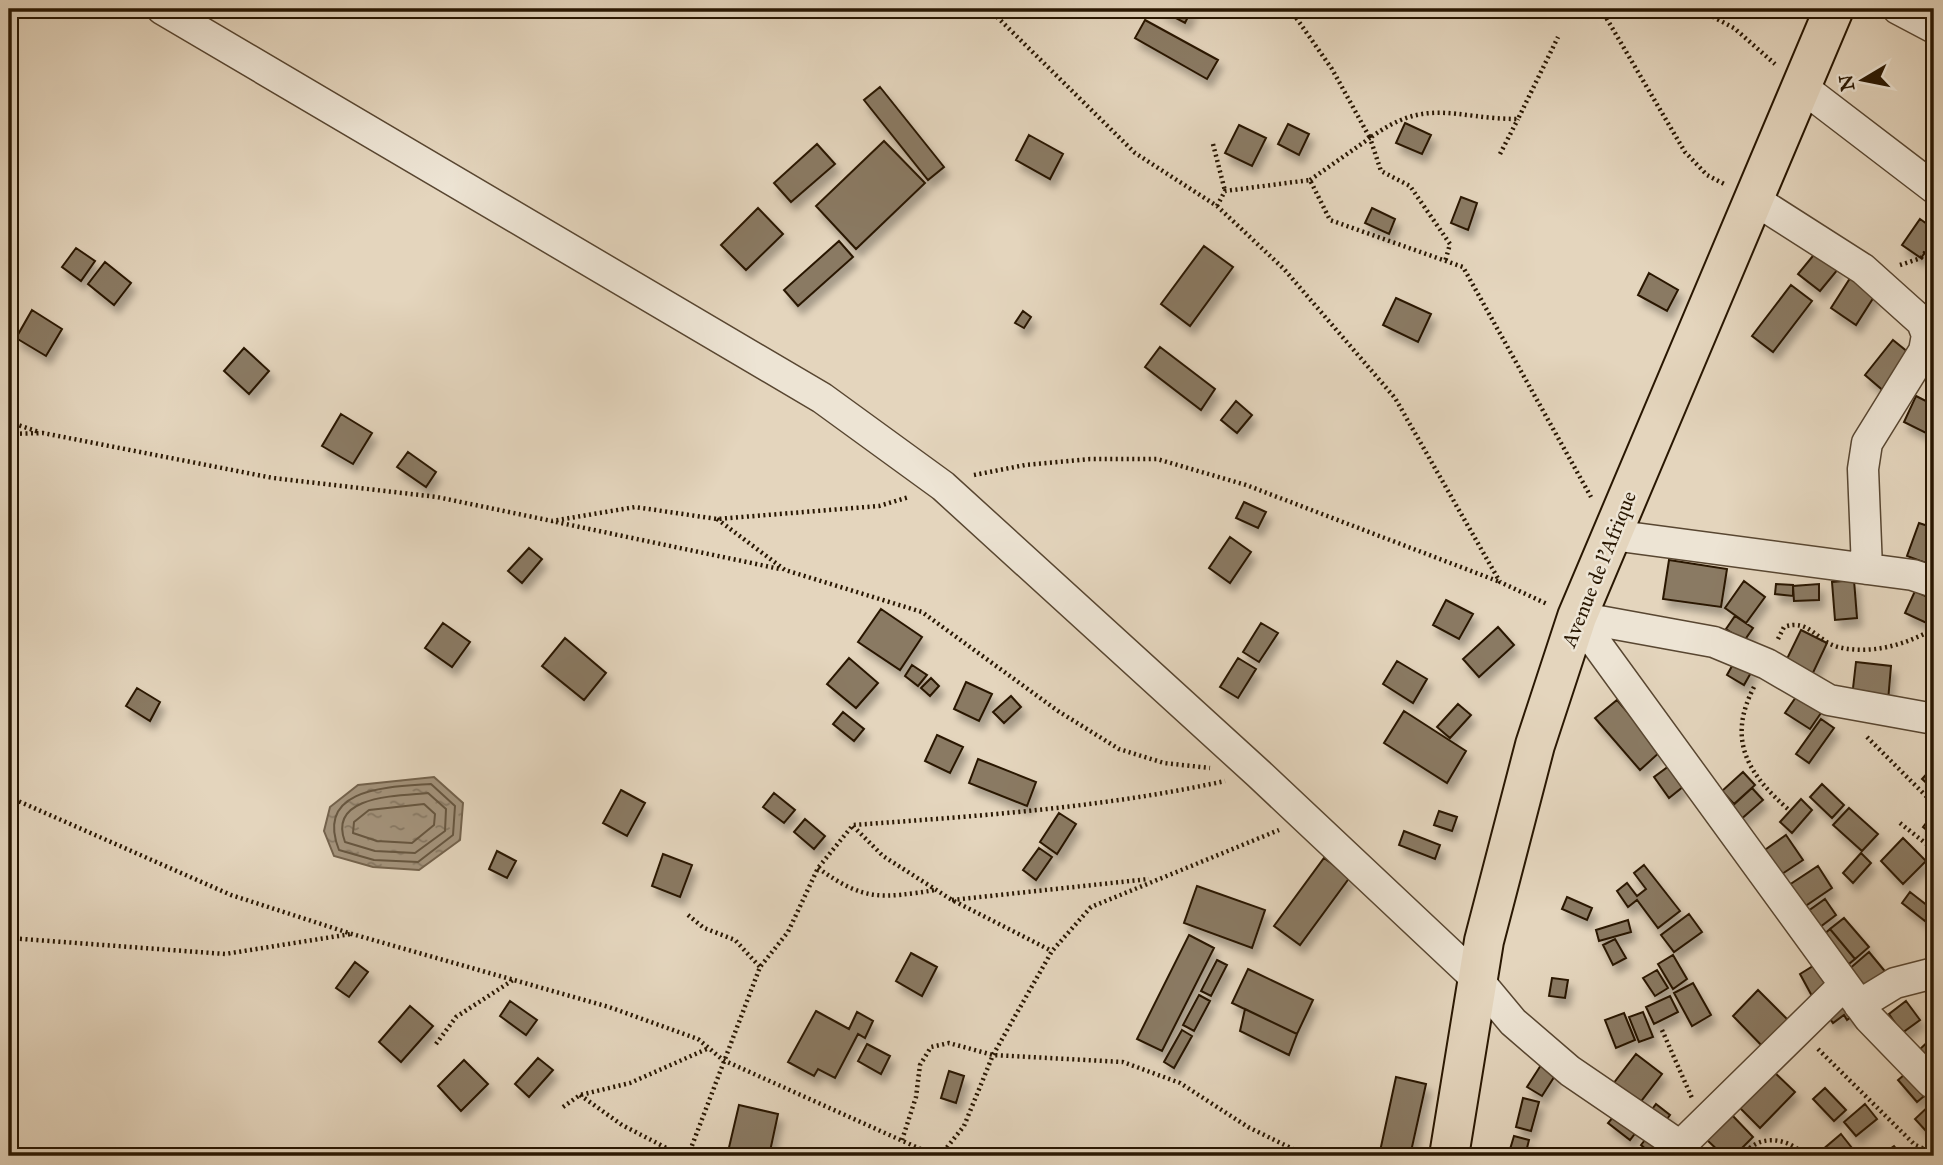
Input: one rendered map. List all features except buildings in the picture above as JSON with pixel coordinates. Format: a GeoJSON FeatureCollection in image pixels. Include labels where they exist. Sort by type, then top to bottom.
{"type":"FeatureCollection","features":[{"type":"Feature","properties":{"kind":"main road","name":"Avenue de l'Afrique"},"geometry":{"type":"LineString","coordinates":[[1449,1156],[1484,941],[1535,745],[1577,617],[1834,9]]}},
{"type":"Feature","properties":{"kind":"street"},"geometry":{"type":"LineString","coordinates":[[162,9],[822,398],[943,486],[1259,774],[1478,981],[1513,1021],[1570,1071],[1686,1151],[1702,1121],[1799,1032],[1852,995],[1934,973]]}},
{"type":"Feature","properties":{"kind":"street"},"geometry":{"type":"LineString","coordinates":[[1898,9],[1934,28]]}},
{"type":"Feature","properties":{"kind":"street"},"geometry":{"type":"LineString","coordinates":[[1801,87],[1934,188]]}},
{"type":"Feature","properties":{"kind":"street"},"geometry":{"type":"LineString","coordinates":[[1755,200],[1863,269],[1922,322],[1927,335],[1924,351],[1867,443],[1863,469],[1867,569]]}},
{"type":"Feature","properties":{"kind":"street"},"geometry":{"type":"LineString","coordinates":[[1612,535],[1913,575],[1934,582]]}},
{"type":"Feature","properties":{"kind":"street"},"geometry":{"type":"LineString","coordinates":[[1577,617],[1714,642],[1767,664],[1829,700],[1934,719]]}},
{"type":"Feature","properties":{"kind":"street"},"geometry":{"type":"LineString","coordinates":[[1577,617],[1852,995],[1931,1082],[1934,1081]]}},
{"type":"Feature","properties":{"kind":"path"},"geometry":{"type":"LineString","coordinates":[[989,9],[1135,152],[1217,206],[1284,269],[1395,398],[1500,582]]}},
{"type":"Feature","properties":{"kind":"path"},"geometry":{"type":"LineString","coordinates":[[1290,9],[1332,69],[1370,138],[1381,171],[1410,186],[1450,244],[1445,262]]}},
{"type":"Feature","properties":{"kind":"path"},"geometry":{"type":"LineString","coordinates":[[1601,9],[1685,152],[1707,175],[1755,200]]}},
{"type":"Feature","properties":{"kind":"path"},"geometry":{"type":"LineString","coordinates":[[1698,9],[1734,28],[1801,87]]}},
{"type":"Feature","properties":{"kind":"path"},"geometry":{"type":"LineString","coordinates":[[1500,153],[1558,37]]}},
{"type":"Feature","properties":{"kind":"path"},"geometry":{"type":"LineString","coordinates":[[1225,191],[1310,180],[1392,122],[1429,111],[1487,119],[1518,119]]}},
{"type":"Feature","properties":{"kind":"path"},"geometry":{"type":"LineString","coordinates":[[1213,144],[1225,191],[1217,206]]}},
{"type":"Feature","properties":{"kind":"path"},"geometry":{"type":"LineString","coordinates":[[1310,180],[1330,220],[1463,267],[1612,535]]}},
{"type":"Feature","properties":{"kind":"path"},"geometry":{"type":"LineString","coordinates":[[1863,269],[1906,265],[1921,258],[1934,240]]}},
{"type":"Feature","properties":{"kind":"path"},"geometry":{"type":"LineString","coordinates":[[9,422],[43,433],[273,478],[437,497],[785,570],[922,612],[1058,711],[1119,749],[1164,763],[1259,774]]}},
{"type":"Feature","properties":{"kind":"path"},"geometry":{"type":"LineString","coordinates":[[9,434],[43,433]]}},
{"type":"Feature","properties":{"kind":"path"},"geometry":{"type":"LineString","coordinates":[[552,521],[635,507],[717,519],[879,506],[978,473],[1025,465],[1090,459],[1157,459],[1246,485],[1500,582],[1577,617]]}},
{"type":"Feature","properties":{"kind":"path"},"geometry":{"type":"LineString","coordinates":[[717,519],[785,570]]}},
{"type":"Feature","properties":{"kind":"path"},"geometry":{"type":"LineString","coordinates":[[1789,810],[1763,787],[1746,762],[1743,728],[1746,704],[1784,627],[1793,624],[1813,629],[1836,646],[1856,648],[1882,649],[1924,634]]}},
{"type":"Feature","properties":{"kind":"path"},"geometry":{"type":"LineString","coordinates":[[1829,700],[1934,804]]}},
{"type":"Feature","properties":{"kind":"path"},"geometry":{"type":"LineString","coordinates":[[688,1156],[760,967],[788,932],[818,868],[853,825],[1034,812],[1157,796],[1259,774]]}},
{"type":"Feature","properties":{"kind":"path"},"geometry":{"type":"LineString","coordinates":[[9,796],[231,895],[352,934],[609,1007],[698,1039],[723,1060],[938,1156],[964,1126],[993,1055],[1052,951],[1091,907],[1153,879],[1306,819]]}},
{"type":"Feature","properties":{"kind":"path"},"geometry":{"type":"LineString","coordinates":[[1900,823],[1934,850]]}},
{"type":"Feature","properties":{"kind":"path"},"geometry":{"type":"LineString","coordinates":[[853,825],[883,856],[952,900],[1052,951]]}},
{"type":"Feature","properties":{"kind":"path"},"geometry":{"type":"LineString","coordinates":[[818,868],[858,893],[888,897],[937,890]]}},
{"type":"Feature","properties":{"kind":"path"},"geometry":{"type":"LineString","coordinates":[[952,900],[1153,879]]}},
{"type":"Feature","properties":{"kind":"path"},"geometry":{"type":"LineString","coordinates":[[688,915],[704,928],[735,940],[760,967]]}},
{"type":"Feature","properties":{"kind":"path"},"geometry":{"type":"LineString","coordinates":[[9,938],[225,954],[352,934]]}},
{"type":"Feature","properties":{"kind":"path"},"geometry":{"type":"LineString","coordinates":[[436,1044],[456,1017],[513,979]]}},
{"type":"Feature","properties":{"kind":"path"},"geometry":{"type":"LineString","coordinates":[[1662,1030],[1702,1121]]}},
{"type":"Feature","properties":{"kind":"path"},"geometry":{"type":"LineString","coordinates":[[1799,1032],[1837,1064],[1915,1144],[1934,1153]]}},
{"type":"Feature","properties":{"kind":"path"},"geometry":{"type":"LineString","coordinates":[[902,1140],[916,1097],[919,1065],[930,1047],[949,1042],[993,1055],[1123,1062],[1181,1083],[1248,1127],[1307,1156]]}},
{"type":"Feature","properties":{"kind":"path"},"geometry":{"type":"LineString","coordinates":[[563,1107],[580,1095],[630,1083],[709,1048]]}},
{"type":"Feature","properties":{"kind":"path"},"geometry":{"type":"LineString","coordinates":[[580,1095],[622,1125],[682,1156]]}},
{"type":"Feature","properties":{"kind":"path"},"geometry":{"type":"LineString","coordinates":[[1742,1156],[1755,1142],[1767,1140],[1795,1145],[1806,1156]]}},
{"type":"Feature","properties":{"kind":"water"},"geometry":{"type":"Polygon","coordinates":[[[434,777],[463,803],[460,840],[419,870],[373,867],[334,856],[324,831],[330,807],[358,785],[434,777]]]}}]}
